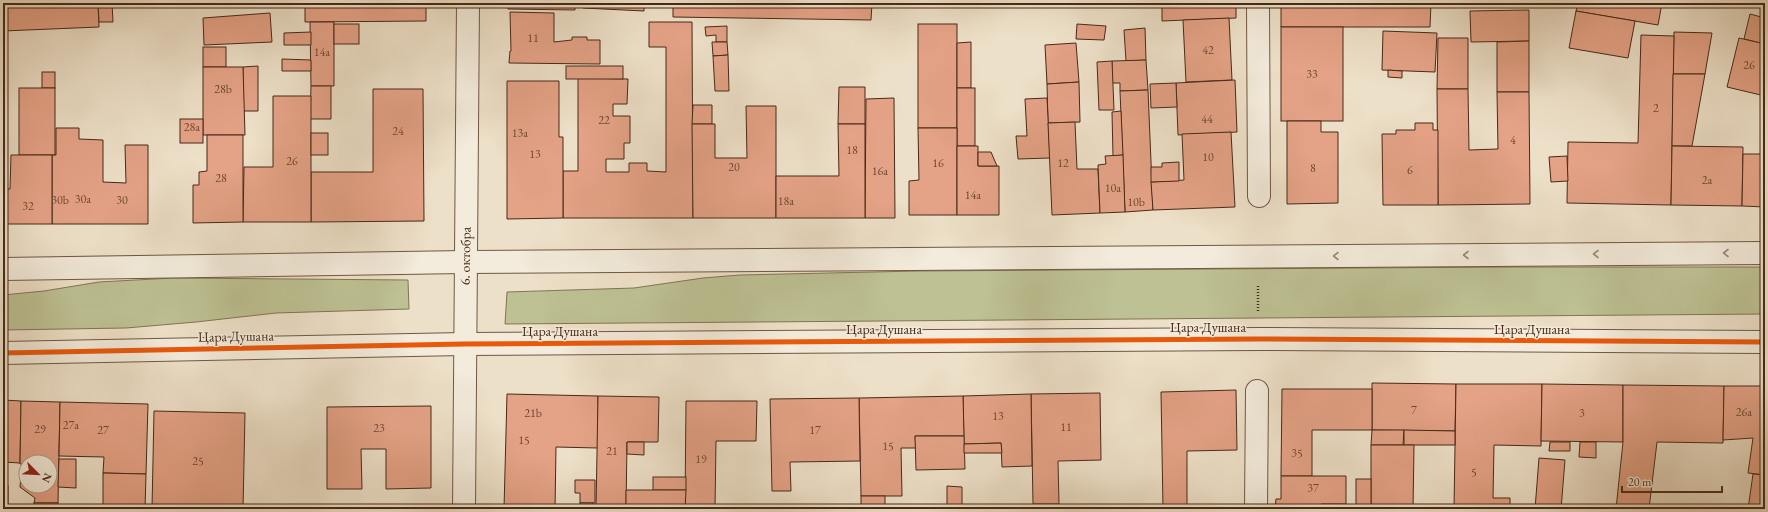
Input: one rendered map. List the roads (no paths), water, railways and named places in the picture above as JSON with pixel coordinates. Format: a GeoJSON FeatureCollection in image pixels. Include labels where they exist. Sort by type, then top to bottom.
{"type":"FeatureCollection","features":[{"type":"Feature","properties":{"kind":"street","name":"6. октобра"},"geometry":{"type":"LineString","coordinates":[[464,509],[464,344],[468,3]]}},
{"type":"Feature","properties":{"kind":"street"},"geometry":{"type":"LineString","coordinates":[[1258,3],[1259,196]]}},
{"type":"Feature","properties":{"kind":"street"},"geometry":{"type":"LineString","coordinates":[[3,268],[465,262],[1765,253]]}},
{"type":"Feature","properties":{"kind":"street","name":"Цара Душана"},"geometry":{"type":"LineString","coordinates":[[3,353],[464,344],[1257,339],[1765,342]]}},
{"type":"Feature","properties":{"kind":"street"},"geometry":{"type":"LineString","coordinates":[[1256,509],[1257,391]]}}]}
